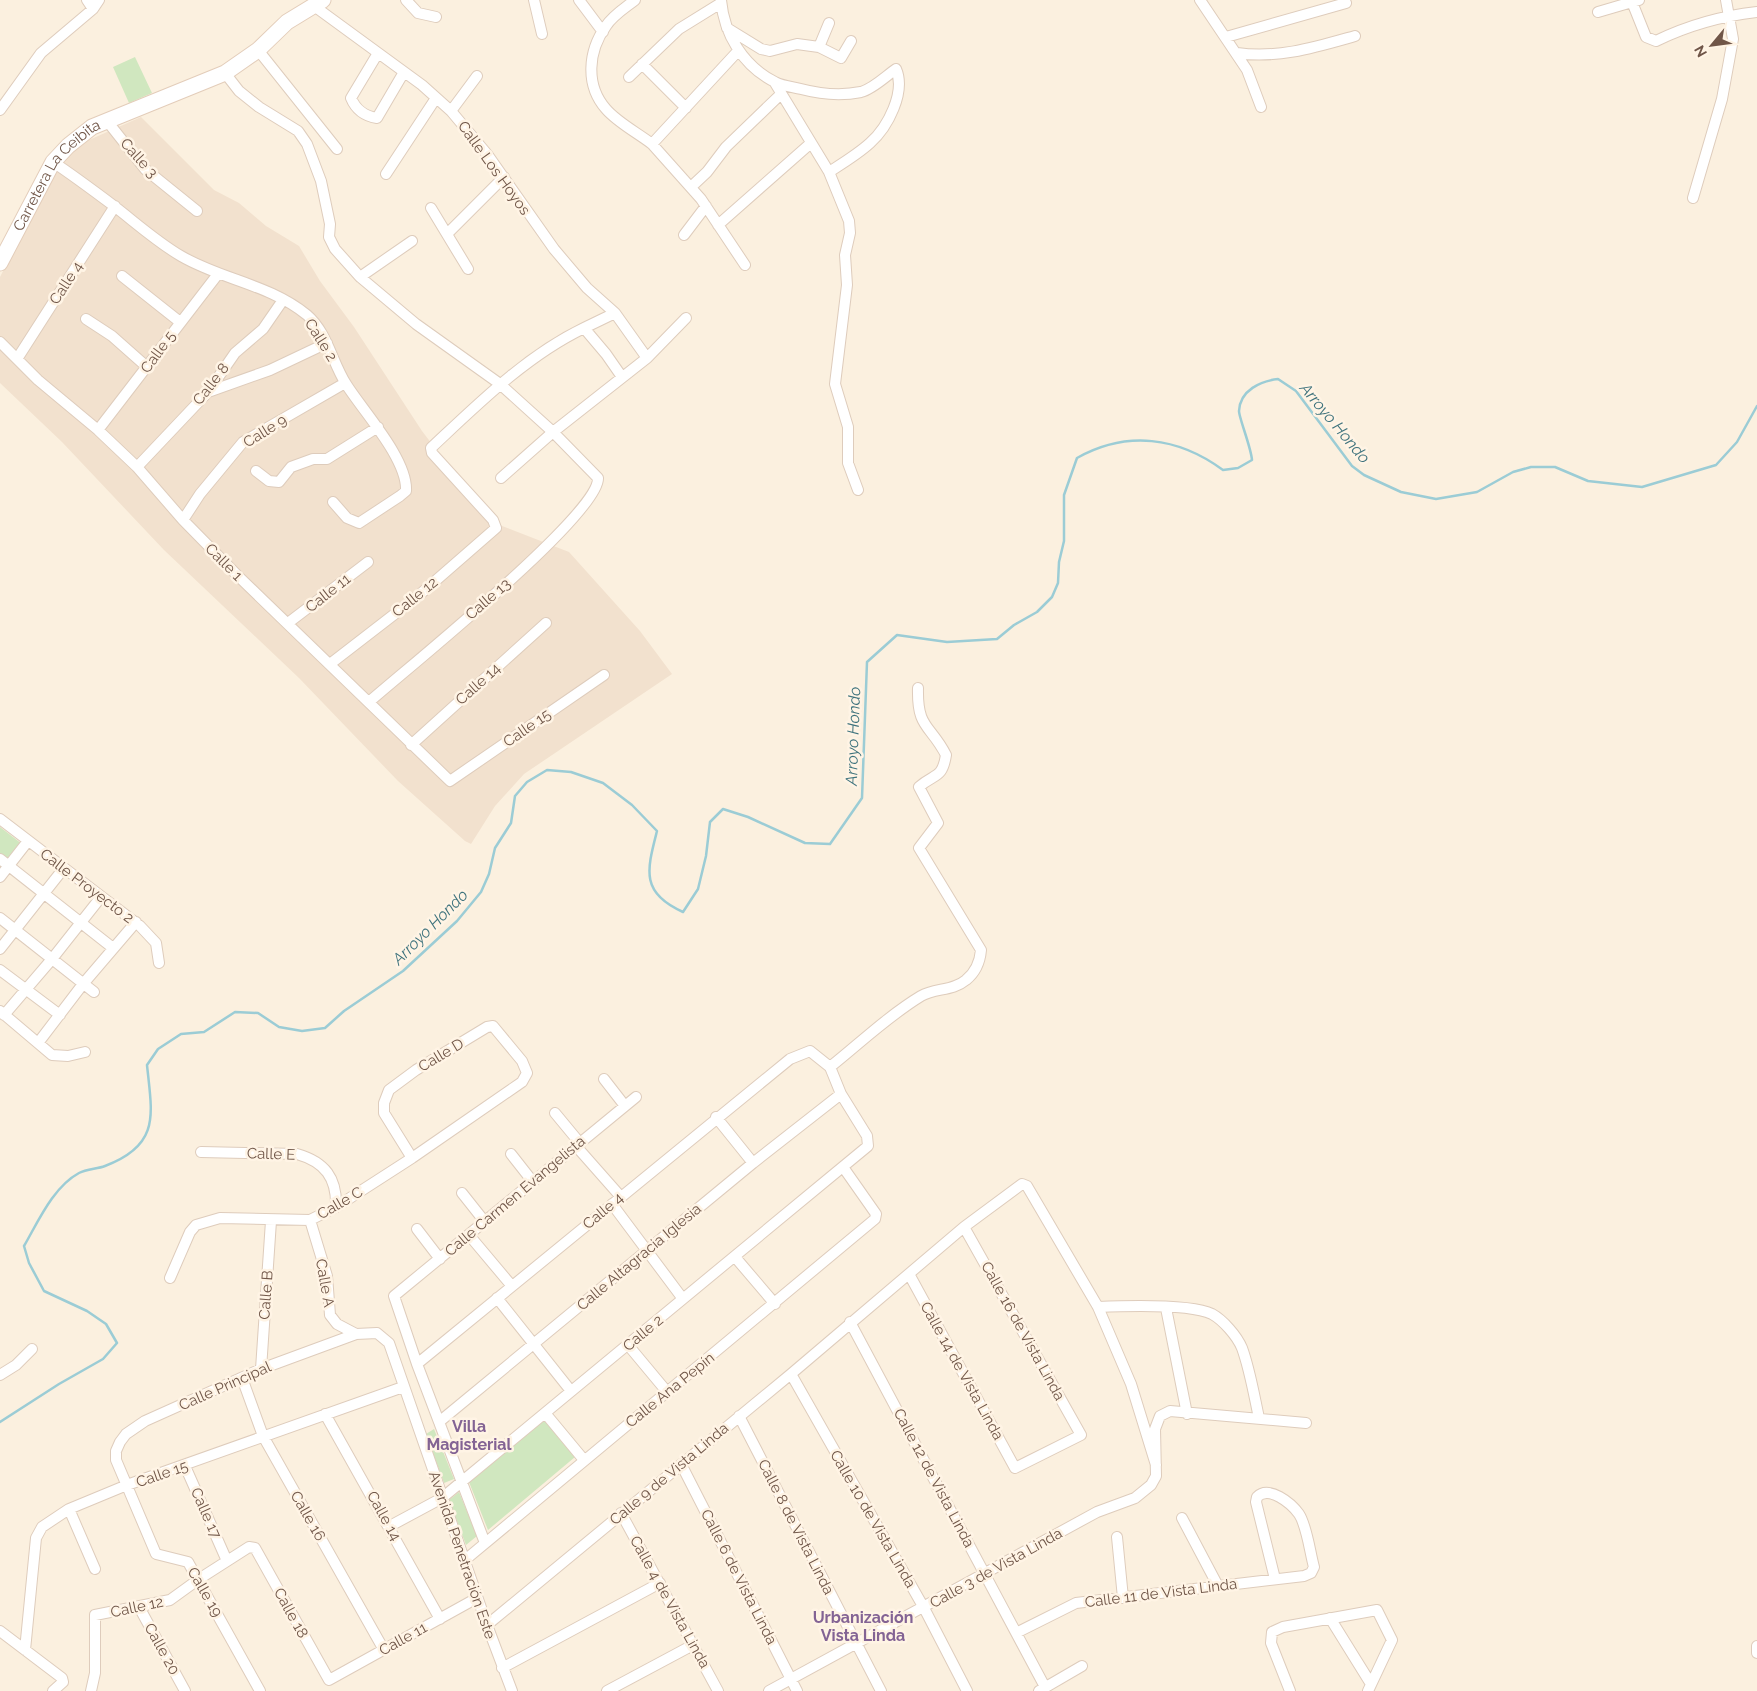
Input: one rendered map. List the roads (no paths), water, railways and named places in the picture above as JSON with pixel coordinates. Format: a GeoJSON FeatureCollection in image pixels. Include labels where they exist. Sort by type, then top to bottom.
{"type":"FeatureCollection","features":[{"type":"Feature","properties":{"kind":"street"},"geometry":{"type":"LineString","coordinates":[[406,0],[418,14],[436,17]]}},
{"type":"Feature","properties":{"kind":"street"},"geometry":{"type":"LineString","coordinates":[[534,0],[542,34]]}},
{"type":"Feature","properties":{"kind":"street"},"geometry":{"type":"LineString","coordinates":[[579,0],[603,32]]}},
{"type":"Feature","properties":{"kind":"street"},"geometry":{"type":"LineString","coordinates":[[635,0],[615,16],[603,32],[592,57],[590,70],[596,91],[607,110],[652,144],[691,187],[706,206],[745,265]]}},
{"type":"Feature","properties":{"kind":"street"},"geometry":{"type":"LineString","coordinates":[[1200,0],[1247,70],[1261,107]]}},
{"type":"Feature","properties":{"kind":"street"},"geometry":{"type":"LineString","coordinates":[[1694,198],[1722,99],[1733,39],[1726,0]]}},
{"type":"Feature","properties":{"kind":"street"},"geometry":{"type":"LineString","coordinates":[[1598,12],[1635,1],[1646,37],[1656,41],[1682,28],[1730,15],[1757,12]]}},
{"type":"Feature","properties":{"kind":"street"},"geometry":{"type":"LineString","coordinates":[[629,76],[678,29],[721,2],[726,27],[738,51],[754,68],[775,83],[813,92],[838,95],[863,91],[896,69],[900,78],[897,99],[887,122],[872,141],[829,172]]}},
{"type":"Feature","properties":{"kind":"street"},"geometry":{"type":"LineString","coordinates":[[0,110],[41,53],[93,3]]}},
{"type":"Feature","properties":{"kind":"street","name":"Carretera La Ceibita"},"geometry":{"type":"LineString","coordinates":[[0,264],[53,162],[68,146],[92,127],[225,73],[258,50],[287,22],[318,3]]}},
{"type":"Feature","properties":{"kind":"street","name":"Calle Los Hoyos"},"geometry":{"type":"LineString","coordinates":[[318,3],[451,110],[504,176],[554,250],[587,288],[614,313],[647,358]]}},
{"type":"Feature","properties":{"kind":"street"},"geometry":{"type":"LineString","coordinates":[[1226,37],[1346,3]]}},
{"type":"Feature","properties":{"kind":"street"},"geometry":{"type":"LineString","coordinates":[[819,47],[828,23]]}},
{"type":"Feature","properties":{"kind":"street"},"geometry":{"type":"LineString","coordinates":[[726,27],[760,49],[770,51],[797,44],[819,47],[841,58],[851,41]]}},
{"type":"Feature","properties":{"kind":"street"},"geometry":{"type":"LineString","coordinates":[[1237,53],[1257,55],[1296,52],[1355,36]]}},
{"type":"Feature","properties":{"kind":"street"},"geometry":{"type":"LineString","coordinates":[[258,50],[337,149]]}},
{"type":"Feature","properties":{"kind":"street"},"geometry":{"type":"LineString","coordinates":[[652,144],[738,51]]}},
{"type":"Feature","properties":{"kind":"street"},"geometry":{"type":"LineString","coordinates":[[378,53],[351,98],[355,108],[368,117],[377,118],[404,72]]}},
{"type":"Feature","properties":{"kind":"street"},"geometry":{"type":"LineString","coordinates":[[642,64],[686,108]]}},
{"type":"Feature","properties":{"kind":"street"},"geometry":{"type":"LineString","coordinates":[[225,73],[239,91],[259,107],[298,131],[306,144],[321,181],[330,224],[329,236],[335,249],[360,277],[416,324],[500,384],[553,432]]}},
{"type":"Feature","properties":{"kind":"street"},"geometry":{"type":"LineString","coordinates":[[451,110],[476,76]]}},
{"type":"Feature","properties":{"kind":"street"},"geometry":{"type":"LineString","coordinates":[[775,83],[829,172],[844,206],[849,227],[846,255],[847,285],[835,384],[848,427],[848,462],[858,490]]}},
{"type":"Feature","properties":{"kind":"street"},"geometry":{"type":"LineString","coordinates":[[691,187],[707,172],[726,147],[781,94]]}},
{"type":"Feature","properties":{"kind":"street"},"geometry":{"type":"LineString","coordinates":[[386,174],[436,98]]}},
{"type":"Feature","properties":{"kind":"street","name":"Calle 3"},"geometry":{"type":"LineString","coordinates":[[107,121],[145,169],[197,211]]}},
{"type":"Feature","properties":{"kind":"street"},"geometry":{"type":"LineString","coordinates":[[718,226],[811,143]]}},
{"type":"Feature","properties":{"kind":"street","name":"Calle 2"},"geometry":{"type":"LineString","coordinates":[[53,162],[181,256],[218,274],[249,282],[308,316],[327,343],[345,383],[378,427],[407,480],[406,491],[386,507],[359,523],[347,518],[333,502]]}},
{"type":"Feature","properties":{"kind":"street"},"geometry":{"type":"LineString","coordinates":[[447,234],[504,176]]}},
{"type":"Feature","properties":{"kind":"street","name":"Calle 4"},"geometry":{"type":"LineString","coordinates":[[17,359],[114,206]]}},
{"type":"Feature","properties":{"kind":"street"},"geometry":{"type":"LineString","coordinates":[[684,235],[706,206]]}},
{"type":"Feature","properties":{"kind":"street"},"geometry":{"type":"LineString","coordinates":[[431,208],[468,269]]}},
{"type":"Feature","properties":{"kind":"street"},"geometry":{"type":"LineString","coordinates":[[360,277],[412,241]]}},
{"type":"Feature","properties":{"kind":"street","name":"Calle 5"},"geometry":{"type":"LineString","coordinates":[[98,430],[218,274]]}},
{"type":"Feature","properties":{"kind":"street"},"geometry":{"type":"LineString","coordinates":[[122,276],[180,322]]}},
{"type":"Feature","properties":{"kind":"street","name":"Calle 8"},"geometry":{"type":"LineString","coordinates":[[137,467],[208,392],[235,353],[263,329],[283,300]]}},
{"type":"Feature","properties":{"kind":"street"},"geometry":{"type":"LineString","coordinates":[[500,384],[548,349],[614,313]]}},
{"type":"Feature","properties":{"kind":"street"},"geometry":{"type":"LineString","coordinates":[[501,478],[553,432],[647,358],[686,318]]}},
{"type":"Feature","properties":{"kind":"street"},"geometry":{"type":"LineString","coordinates":[[86,319],[112,336],[147,367]]}},
{"type":"Feature","properties":{"kind":"street"},"geometry":{"type":"LineString","coordinates":[[584,328],[606,354],[622,378]]}},
{"type":"Feature","properties":{"kind":"street","name":"Calle 1"},"geometry":{"type":"LineString","coordinates":[[0,342],[38,380],[98,430],[137,467],[183,520],[450,782]]}},
{"type":"Feature","properties":{"kind":"street"},"geometry":{"type":"LineString","coordinates":[[208,392],[270,370],[327,343]]}},
{"type":"Feature","properties":{"kind":"street","name":"Calle 9"},"geometry":{"type":"LineString","coordinates":[[183,520],[200,494],[243,442],[345,383]]}},
{"type":"Feature","properties":{"kind":"street","name":"Calle 12"},"geometry":{"type":"LineString","coordinates":[[330,664],[418,596],[496,528],[493,520],[430,451],[500,384]]}},
{"type":"Feature","properties":{"kind":"street"},"geometry":{"type":"LineString","coordinates":[[256,471],[269,481],[279,482],[291,467],[313,459],[327,459],[378,427]]}},
{"type":"Feature","properties":{"kind":"street","name":"Calle 13"},"geometry":{"type":"LineString","coordinates":[[369,702],[545,549],[591,498],[598,485],[595,473],[553,432]]}},
{"type":"Feature","properties":{"kind":"street","name":"Calle 11"},"geometry":{"type":"LineString","coordinates":[[288,623],[368,562]]}},
{"type":"Feature","properties":{"kind":"street","name":"Calle 14"},"geometry":{"type":"LineString","coordinates":[[411,745],[546,623]]}},
{"type":"Feature","properties":{"kind":"street","name":"Calle 15"},"geometry":{"type":"LineString","coordinates":[[450,782],[604,675]]}},
{"type":"Feature","properties":{"kind":"street"},"geometry":{"type":"LineString","coordinates":[[841,1094],[830,1067],[908,1004],[932,990],[950,988],[967,979],[980,960],[981,950],[919,848],[938,823],[919,787],[940,774],[944,768],[946,755],[923,722],[918,710],[918,688]]}},
{"type":"Feature","properties":{"kind":"street","name":"Calle Proyecto 2"},"geometry":{"type":"LineString","coordinates":[[0,819],[136,922],[156,943],[159,962]]}},
{"type":"Feature","properties":{"kind":"street"},"geometry":{"type":"LineString","coordinates":[[0,877],[28,841]]}},
{"type":"Feature","properties":{"kind":"street"},"geometry":{"type":"LineString","coordinates":[[0,859],[113,948]]}},
{"type":"Feature","properties":{"kind":"street"},"geometry":{"type":"LineString","coordinates":[[0,949],[64,868]]}},
{"type":"Feature","properties":{"kind":"street"},"geometry":{"type":"LineString","coordinates":[[85,1052],[68,1056],[52,1055],[2,1013],[52,959],[101,897]]}},
{"type":"Feature","properties":{"kind":"street"},"geometry":{"type":"LineString","coordinates":[[0,918],[94,992]]}},
{"type":"Feature","properties":{"kind":"street"},"geometry":{"type":"LineString","coordinates":[[38,1044],[84,984],[136,922]]}},
{"type":"Feature","properties":{"kind":"street"},"geometry":{"type":"LineString","coordinates":[[0,970],[60,1015]]}},
{"type":"Feature","properties":{"kind":"street","name":"Calle D"},"geometry":{"type":"LineString","coordinates":[[412,1158],[384,1113],[384,1103],[390,1090],[416,1070],[487,1027],[493,1026],[522,1061],[527,1073],[522,1082],[514,1088]]}},
{"type":"Feature","properties":{"kind":"street","name":"Calle 4"},"geometry":{"type":"LineString","coordinates":[[417,1364],[716,1117],[790,1059],[810,1051],[830,1067]]}},
{"type":"Feature","properties":{"kind":"street"},"geometry":{"type":"LineString","coordinates":[[604,1079],[625,1106]]}},
{"type":"Feature","properties":{"kind":"street","name":"Calle C"},"geometry":{"type":"LineString","coordinates":[[170,1278],[190,1232],[196,1225],[220,1218],[271,1221],[310,1220],[336,1207],[412,1158],[514,1088]]}},
{"type":"Feature","properties":{"kind":"street","name":"Calle 2"},"geometry":{"type":"LineString","coordinates":[[390,1526],[442,1498],[843,1167],[869,1142],[841,1094]]}},
{"type":"Feature","properties":{"kind":"street","name":"Calle Altagracia Iglesia"},"geometry":{"type":"LineString","coordinates":[[439,1422],[753,1163],[841,1094]]}},
{"type":"Feature","properties":{"kind":"street","name":"Calle Carmen Evangelista"},"geometry":{"type":"LineString","coordinates":[[417,1364],[394,1296],[636,1097]]}},
{"type":"Feature","properties":{"kind":"street"},"geometry":{"type":"LineString","coordinates":[[555,1113],[577,1144],[620,1197]]}},
{"type":"Feature","properties":{"kind":"street"},"geometry":{"type":"LineString","coordinates":[[716,1117],[753,1163]]}},
{"type":"Feature","properties":{"kind":"street","name":"Calle E"},"geometry":{"type":"LineString","coordinates":[[201,1152],[297,1154],[310,1157],[318,1162],[331,1178],[336,1207]]}},
{"type":"Feature","properties":{"kind":"street"},"geometry":{"type":"LineString","coordinates":[[511,1154],[533,1182]]}},
{"type":"Feature","properties":{"kind":"street","name":"Calle Ana Pepín"},"geometry":{"type":"LineString","coordinates":[[465,1560],[875,1219],[876,1214],[843,1167]]}},
{"type":"Feature","properties":{"kind":"street","name":"Calle 9 de Vista Linda"},"geometry":{"type":"LineString","coordinates":[[487,1624],[791,1374],[964,1226],[1017,1186],[1022,1184],[1027,1186],[1098,1308]]}},
{"type":"Feature","properties":{"kind":"street"},"geometry":{"type":"LineString","coordinates":[[462,1193],[485,1222]]}},
{"type":"Feature","properties":{"kind":"street"},"geometry":{"type":"LineString","coordinates":[[612,1204],[683,1299]]}},
{"type":"Feature","properties":{"kind":"street","name":"Calle A"},"geometry":{"type":"LineString","coordinates":[[310,1220],[327,1276],[330,1315],[337,1324],[356,1334]]}},
{"type":"Feature","properties":{"kind":"street","name":"Calle B"},"geometry":{"type":"LineString","coordinates":[[261,1369],[271,1221]]}},
{"type":"Feature","properties":{"kind":"street","name":"Calle 16 de Vista Linda"},"geometry":{"type":"LineString","coordinates":[[964,1226],[1081,1435],[1015,1468]]}},
{"type":"Feature","properties":{"kind":"street"},"geometry":{"type":"LineString","coordinates":[[417,1229],[440,1258]]}},
{"type":"Feature","properties":{"kind":"street"},"geometry":{"type":"LineString","coordinates":[[469,1235],[512,1286]]}},
{"type":"Feature","properties":{"kind":"street"},"geometry":{"type":"LineString","coordinates":[[735,1257],[774,1304]]}},
{"type":"Feature","properties":{"kind":"street","name":"Calle 14 de Vista Linda"},"geometry":{"type":"LineString","coordinates":[[909,1274],[1015,1468]]}},
{"type":"Feature","properties":{"kind":"street"},"geometry":{"type":"LineString","coordinates":[[497,1298],[571,1391]]}},
{"type":"Feature","properties":{"kind":"street"},"geometry":{"type":"LineString","coordinates":[[1156,1465],[1130,1384],[1098,1308],[1134,1305],[1212,1314],[1232,1332],[1242,1347],[1259,1418]]}},
{"type":"Feature","properties":{"kind":"street"},"geometry":{"type":"LineString","coordinates":[[1166,1308],[1187,1414],[1259,1418],[1306,1424]]}},
{"type":"Feature","properties":{"kind":"street","name":"Calle 12 de Vista Linda"},"geometry":{"type":"LineString","coordinates":[[850,1322],[1018,1632],[1042,1689]]}},
{"type":"Feature","properties":{"kind":"street","name":"Calle Principal"},"geometry":{"type":"LineString","coordinates":[[127,1485],[116,1460],[116,1451],[126,1434],[145,1421],[261,1369],[356,1334],[377,1333],[382,1335]]}},
{"type":"Feature","properties":{"kind":"street","name":"Avenida Penetración Este"},"geometry":{"type":"LineString","coordinates":[[382,1335],[389,1343],[477,1598],[512,1691]]}},
{"type":"Feature","properties":{"kind":"street"},"geometry":{"type":"LineString","coordinates":[[628,1345],[668,1393]]}},
{"type":"Feature","properties":{"kind":"street"},"geometry":{"type":"LineString","coordinates":[[0,1375],[16,1365],[32,1349]]}},
{"type":"Feature","properties":{"kind":"street"},"geometry":{"type":"LineString","coordinates":[[417,1364],[485,1543]]}},
{"type":"Feature","properties":{"kind":"street","name":"Calle 10 de Vista Linda"},"geometry":{"type":"LineString","coordinates":[[791,1374],[924,1608],[967,1691]]}},
{"type":"Feature","properties":{"kind":"street","name":"Calle 16"},"geometry":{"type":"LineString","coordinates":[[242,1378],[263,1436],[384,1650]]}},
{"type":"Feature","properties":{"kind":"street","name":"Calle 15"},"geometry":{"type":"LineString","coordinates":[[25,1650],[36,1538],[42,1527],[69,1509],[127,1485],[403,1387]]}},
{"type":"Feature","properties":{"kind":"street","name":"Calle 3 de Vista Linda"},"geometry":{"type":"LineString","coordinates":[[769,1691],[1097,1512],[1145,1492],[1156,1476],[1156,1421],[1160,1416],[1170,1411],[1187,1414]]}},
{"type":"Feature","properties":{"kind":"street"},"geometry":{"type":"LineString","coordinates":[[545,1413],[584,1460]]}},
{"type":"Feature","properties":{"kind":"street","name":"Calle 14"},"geometry":{"type":"LineString","coordinates":[[325,1414],[390,1526],[440,1619]]}},
{"type":"Feature","properties":{"kind":"street","name":"Calle 8 de Vista Linda"},"geometry":{"type":"LineString","coordinates":[[739,1416],[881,1691]]}},
{"type":"Feature","properties":{"kind":"street","name":"Calle 6 de Vista Linda"},"geometry":{"type":"LineString","coordinates":[[681,1464],[797,1691]]}},
{"type":"Feature","properties":{"kind":"street","name":"Calle 17"},"geometry":{"type":"LineString","coordinates":[[184,1466],[227,1561]]}},
{"type":"Feature","properties":{"kind":"street","name":"Calle 19"},"geometry":{"type":"LineString","coordinates":[[127,1485],[156,1554],[188,1562],[260,1691]]}},
{"type":"Feature","properties":{"kind":"street","name":"Calle 11 de Vista Linda"},"geometry":{"type":"LineString","coordinates":[[1018,1632],[1076,1603],[1275,1579],[1311,1573],[1314,1567],[1299,1514],[1278,1495],[1260,1493],[1256,1502],[1275,1579]]}},
{"type":"Feature","properties":{"kind":"street"},"geometry":{"type":"LineString","coordinates":[[69,1509],[95,1569]]}},
{"type":"Feature","properties":{"kind":"street","name":"Calle 4 de Vista Linda"},"geometry":{"type":"LineString","coordinates":[[621,1513],[718,1691]]}},
{"type":"Feature","properties":{"kind":"street"},"geometry":{"type":"LineString","coordinates":[[1182,1518],[1218,1586]]}},
{"type":"Feature","properties":{"kind":"street"},"geometry":{"type":"LineString","coordinates":[[1117,1537],[1123,1598]]}},
{"type":"Feature","properties":{"kind":"street","name":"Calle 12"},"geometry":{"type":"LineString","coordinates":[[91,1691],[95,1673],[95,1615],[174,1598],[199,1579],[252,1547]]}},
{"type":"Feature","properties":{"kind":"street","name":"Calle 18"},"geometry":{"type":"LineString","coordinates":[[252,1547],[255,1548],[329,1680]]}},
{"type":"Feature","properties":{"kind":"street"},"geometry":{"type":"LineString","coordinates":[[502,1668],[660,1583]]}},
{"type":"Feature","properties":{"kind":"street","name":"Calle 11"},"geometry":{"type":"LineString","coordinates":[[329,1680],[477,1598]]}},
{"type":"Feature","properties":{"kind":"street","name":"Calle 20"},"geometry":{"type":"LineString","coordinates":[[139,1607],[185,1691]]}},
{"type":"Feature","properties":{"kind":"street"},"geometry":{"type":"LineString","coordinates":[[1290,1691],[1271,1643],[1272,1632],[1283,1627],[1377,1610],[1392,1640],[1370,1688]]}},
{"type":"Feature","properties":{"kind":"street"},"geometry":{"type":"LineString","coordinates":[[1330,1618],[1370,1688]]}},
{"type":"Feature","properties":{"kind":"street"},"geometry":{"type":"LineString","coordinates":[[0,1631],[59,1676],[63,1682],[53,1691]]}},
{"type":"Feature","properties":{"kind":"street"},"geometry":{"type":"LineString","coordinates":[[606,1691],[693,1645]]}},
{"type":"Feature","properties":{"kind":"street"},"geometry":{"type":"LineString","coordinates":[[1757,1646],[1757,1653]]}},
{"type":"Feature","properties":{"kind":"street"},"geometry":{"type":"LineString","coordinates":[[1042,1689],[1082,1666]]}},
{"type":"Feature","properties":{"kind":"waterway","name":"Arroyo Hondo"},"geometry":{"type":"LineString","coordinates":[[0,1422],[59,1384],[103,1359],[117,1343],[106,1324],[87,1311],[44,1291],[29,1263],[24,1246],[47,1206],[61,1187],[79,1173],[105,1166],[123,1158],[136,1148],[144,1138],[149,1126],[151,1113],[147,1065],[158,1049],[181,1034],[204,1032],[235,1012],[258,1013],[279,1027],[302,1031],[325,1028],[344,1011],[403,971],[457,921],[481,892],[489,874],[495,848],[511,823],[515,796],[527,782],[547,770],[571,772],[603,783],[632,805],[657,831],[649,869],[650,879],[659,897],[683,912],[698,889],[706,856],[710,822],[723,809],[748,817],[805,843],[830,844],[862,798],[867,662],[897,635],[947,642],[997,639],[1014,625],[1037,612],[1052,597],[1058,583],[1059,562],[1064,541],[1064,495],[1077,458],[1115,443],[1152,441],[1188,450],[1223,470],[1238,468],[1252,460],[1239,411],[1243,397],[1258,384],[1278,379],[1296,391],[1352,466],[1364,475],[1401,492],[1436,499],[1477,492],[1513,472],[1531,467],[1555,467],[1588,481],[1642,487],[1716,465],[1737,442],[1757,406]]}},
{"type":"Feature","properties":{"kind":"district","name":"Villa Magisterial"},"geometry":{"type":"Point","coordinates":[469,1435]}},
{"type":"Feature","properties":{"kind":"district","name":"Urbanización Vista Linda"},"geometry":{"type":"Point","coordinates":[863,1626]}}]}
